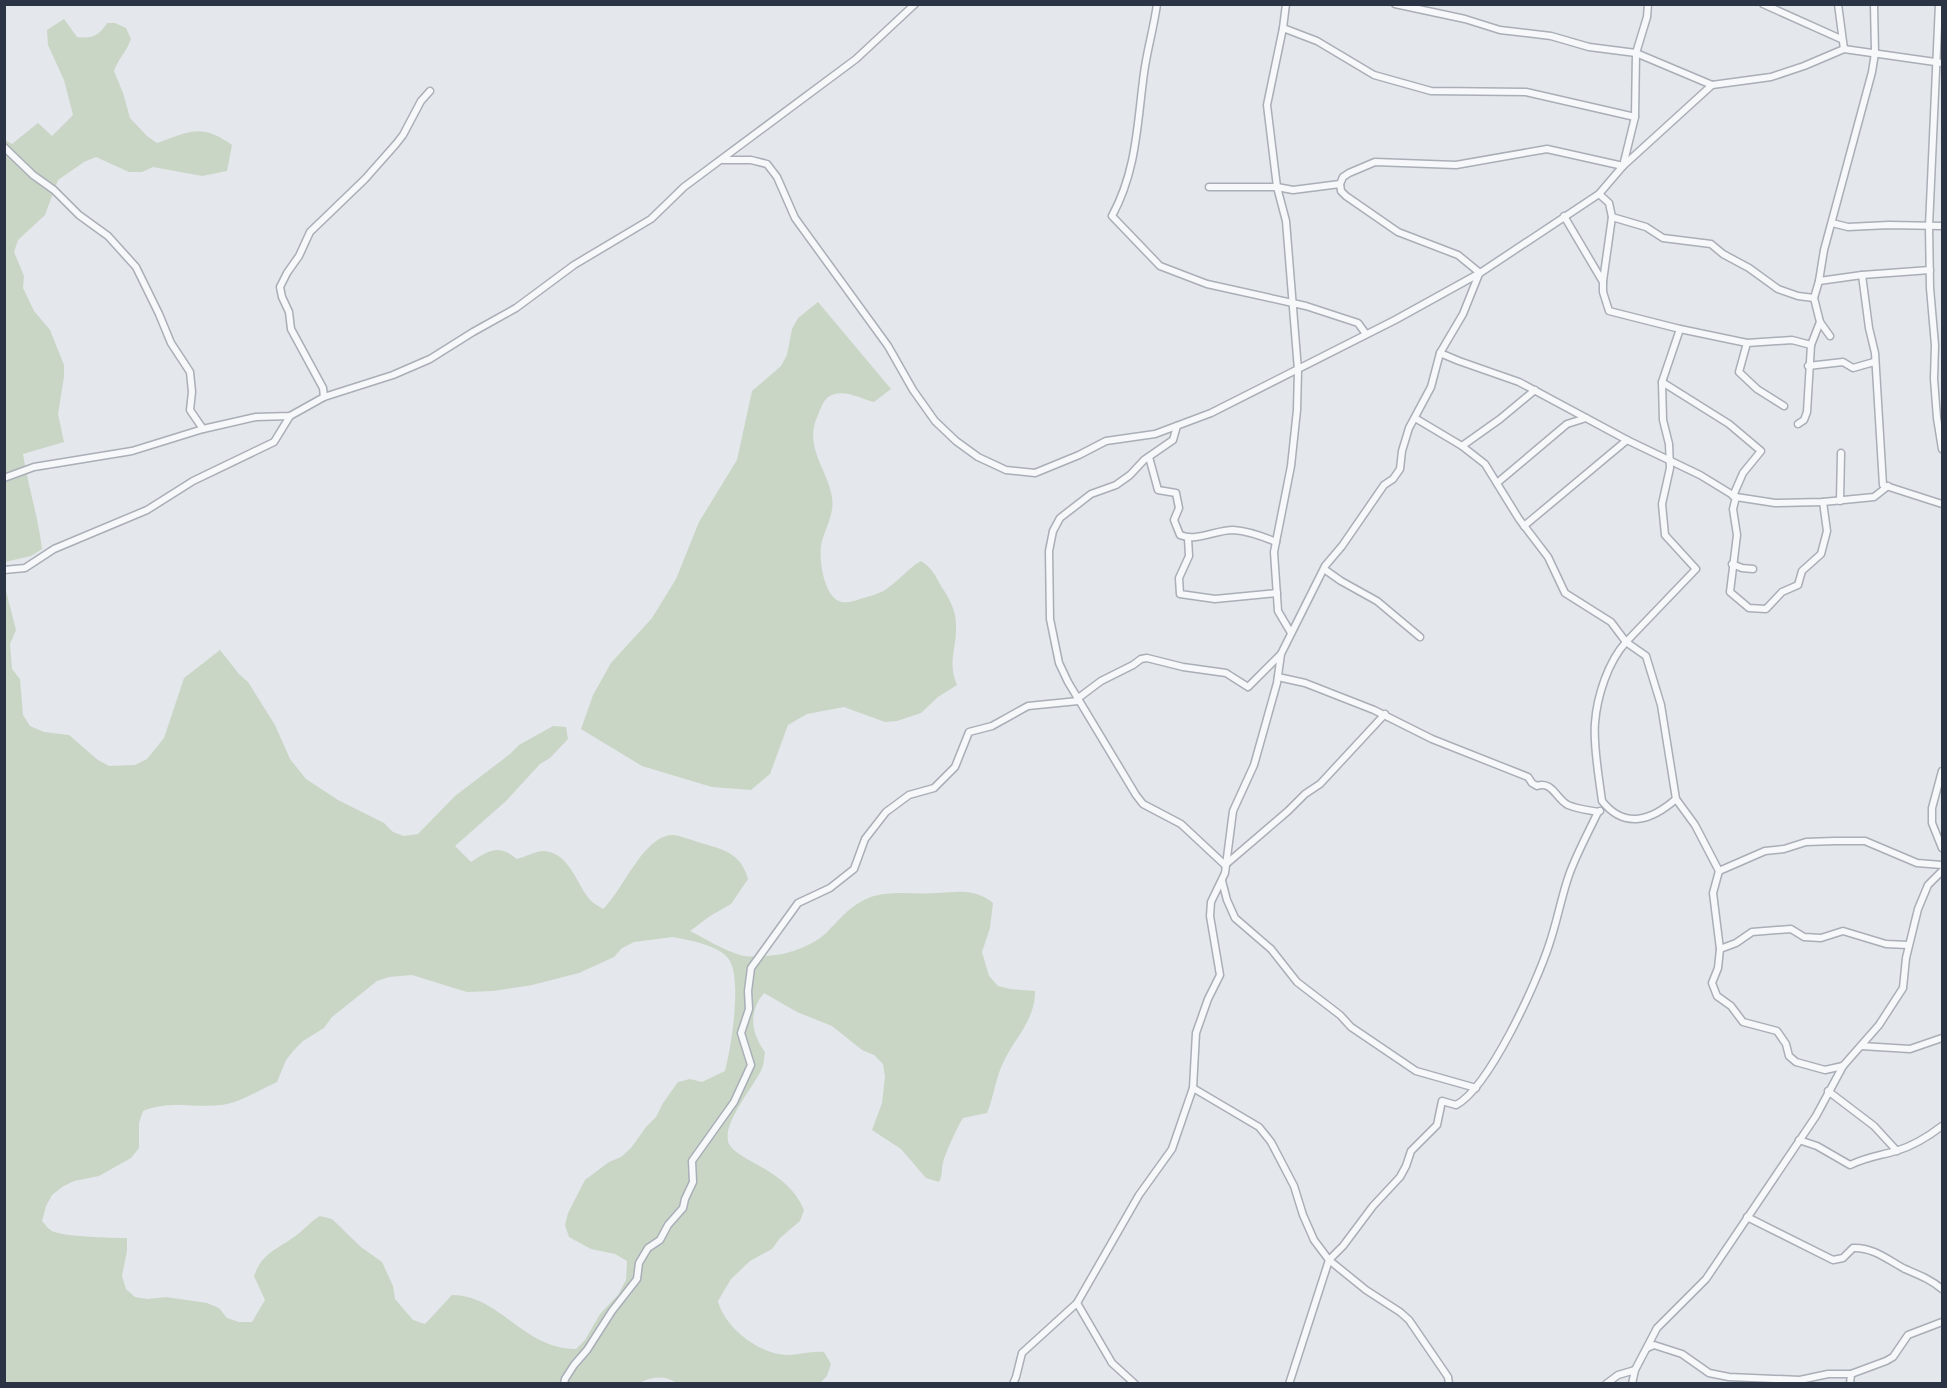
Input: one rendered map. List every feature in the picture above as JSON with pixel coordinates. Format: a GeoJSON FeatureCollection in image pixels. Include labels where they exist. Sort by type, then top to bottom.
{"type":"FeatureCollection","features":[{"type":"Feature","properties":{"kind":"street"},"geometry":{"type":"LineString","coordinates":[[4,478],[33,467],[132,451],[203,429],[256,417],[290,416],[303,411],[324,397],[393,375],[430,359],[516,308],[574,265],[651,219],[684,187],[856,59],[915,4]]}},
{"type":"Feature","properties":{"kind":"street"},"geometry":{"type":"LineString","coordinates":[[1157,4],[1145,66],[1134,159],[1122,197],[1112,216],[1160,266],[1207,284],[1291,301],[1358,323],[1366,334]]}},
{"type":"Feature","properties":{"kind":"street"},"geometry":{"type":"LineString","coordinates":[[1286,4],[1267,105],[1277,187],[1286,221],[1298,370],[1297,410],[1291,466],[1274,552],[1278,611],[1292,633]]}},
{"type":"Feature","properties":{"kind":"street"},"geometry":{"type":"LineString","coordinates":[[1395,4],[1465,19],[1500,30],[1551,36],[1589,47],[1636,53],[1712,85],[1771,77],[1844,49],[1940,62]]}},
{"type":"Feature","properties":{"kind":"street"},"geometry":{"type":"LineString","coordinates":[[1623,166],[1635,117],[1636,53],[1647,17],[1648,4]]}},
{"type":"Feature","properties":{"kind":"street"},"geometry":{"type":"LineString","coordinates":[[1763,4],[1841,39]]}},
{"type":"Feature","properties":{"kind":"street"},"geometry":{"type":"LineString","coordinates":[[1838,4],[1844,49]]}},
{"type":"Feature","properties":{"kind":"street"},"geometry":{"type":"LineString","coordinates":[[1830,336],[1820,322],[1814,298],[1824,249],[1872,72],[1875,53],[1874,4]]}},
{"type":"Feature","properties":{"kind":"street"},"geometry":{"type":"LineString","coordinates":[[1939,4],[1940,62],[1929,226],[1930,288],[1935,345],[1934,379],[1942,449]]}},
{"type":"Feature","properties":{"kind":"street"},"geometry":{"type":"LineString","coordinates":[[1283,28],[1317,41],[1374,75],[1431,91],[1526,92],[1635,117]]}},
{"type":"Feature","properties":{"kind":"street"},"geometry":{"type":"LineString","coordinates":[[723,160],[751,160],[766,164],[777,177],[795,218],[888,346],[913,390],[935,421],[978,458],[1006,470],[1035,473],[1106,441],[1155,434],[1210,413],[1395,320],[1480,273],[1599,194],[1623,166],[1712,85]]}},
{"type":"Feature","properties":{"kind":"street"},"geometry":{"type":"LineString","coordinates":[[324,397],[323,388],[291,329],[289,312],[280,287],[286,273],[299,256],[310,232],[365,179],[403,135],[421,101],[430,91]]}},
{"type":"Feature","properties":{"kind":"street"},"geometry":{"type":"LineString","coordinates":[[4,147],[33,175],[54,190],[79,216],[108,236],[136,267],[171,343],[190,372],[192,392],[190,410],[203,429]]}},
{"type":"Feature","properties":{"kind":"street"},"geometry":{"type":"LineString","coordinates":[[1480,273],[1458,255],[1392,229],[1341,191],[1340,184],[1343,177],[1349,172],[1375,162],[1456,165],[1547,149],[1623,166]]}},
{"type":"Feature","properties":{"kind":"street"},"geometry":{"type":"LineString","coordinates":[[1209,187],[1277,187],[1293,190],[1340,184]]}},
{"type":"Feature","properties":{"kind":"street"},"geometry":{"type":"LineString","coordinates":[[1599,194],[1609,202],[1612,217],[1603,282],[1603,292],[1609,311],[1747,343],[1792,340],[1811,345]]}},
{"type":"Feature","properties":{"kind":"street"},"geometry":{"type":"LineString","coordinates":[[1564,216],[1603,282]]}},
{"type":"Feature","properties":{"kind":"street"},"geometry":{"type":"LineString","coordinates":[[1612,217],[1646,227],[1663,238],[1711,244],[1778,289],[1798,296],[1814,298]]}},
{"type":"Feature","properties":{"kind":"street"},"geometry":{"type":"LineString","coordinates":[[1832,223],[1848,227],[1942,226]]}},
{"type":"Feature","properties":{"kind":"street"},"geometry":{"type":"LineString","coordinates":[[1819,281],[1930,270]]}},
{"type":"Feature","properties":{"kind":"street"},"geometry":{"type":"LineString","coordinates":[[564,1383],[574,1365],[636,1279],[639,1263],[648,1248],[660,1240],[668,1225],[683,1208],[693,1182],[692,1161],[734,1102],[751,1065],[741,1033],[749,1010],[748,991],[751,968],[798,903],[830,888],[854,869],[865,839],[886,812],[909,795],[934,788],[956,767],[969,732],[992,726],[1028,706],[1078,700],[1101,681],[1147,658],[1183,667],[1226,673],[1248,687],[1281,654],[1324,569],[1384,485],[1394,479],[1401,469],[1402,451],[1409,428],[1431,387],[1440,353],[1463,314],[1480,273]]}},
{"type":"Feature","properties":{"kind":"street"},"geometry":{"type":"LineString","coordinates":[[1862,275],[1869,328],[1875,353],[1882,485],[1942,504]]}},
{"type":"Feature","properties":{"kind":"street"},"geometry":{"type":"LineString","coordinates":[[1798,424],[1804,420],[1807,412],[1811,345],[1820,322]]}},
{"type":"Feature","properties":{"kind":"street"},"geometry":{"type":"LineString","coordinates":[[1625,818],[1610,811],[1602,801],[1595,723],[1602,688],[1617,651],[1696,569],[1665,535],[1662,504],[1668,482],[1670,460],[1663,420],[1662,382],[1680,329]]}},
{"type":"Feature","properties":{"kind":"street"},"geometry":{"type":"LineString","coordinates":[[1747,343],[1739,372],[1757,389],[1784,406]]}},
{"type":"Feature","properties":{"kind":"street"},"geometry":{"type":"LineString","coordinates":[[1440,353],[1519,382],[1700,476],[1734,497],[1775,503],[1840,501],[1874,497],[1888,486]]}},
{"type":"Feature","properties":{"kind":"street"},"geometry":{"type":"LineString","coordinates":[[1808,366],[1843,362],[1853,368],[1874,362]]}},
{"type":"Feature","properties":{"kind":"street"},"geometry":{"type":"LineString","coordinates":[[1662,382],[1730,424],[1761,451],[1743,473],[1734,497],[1733,509],[1737,535],[1730,591],[1749,608],[1766,609],[1782,592],[1798,585],[1802,571],[1821,554],[1827,531],[1823,502]]}},
{"type":"Feature","properties":{"kind":"street"},"geometry":{"type":"LineString","coordinates":[[1462,446],[1535,390]]}},
{"type":"Feature","properties":{"kind":"street"},"geometry":{"type":"LineString","coordinates":[[4,570],[25,568],[54,549],[147,510],[193,481],[274,442],[290,416]]}},
{"type":"Feature","properties":{"kind":"street"},"geometry":{"type":"LineString","coordinates":[[1415,418],[1462,446],[1485,464],[1524,526],[1548,557],[1565,593],[1611,622],[1626,642],[1646,656],[1661,705],[1676,799],[1695,825],[1719,871],[1713,893],[1720,949],[1718,968],[1712,983],[1717,996],[1731,1006],[1743,1022],[1777,1031],[1786,1044],[1789,1056],[1796,1062],[1825,1070],[1843,1066]]}},
{"type":"Feature","properties":{"kind":"street"},"geometry":{"type":"LineString","coordinates":[[1497,483],[1567,424],[1586,418]]}},
{"type":"Feature","properties":{"kind":"street"},"geometry":{"type":"LineString","coordinates":[[1177,426],[1173,440],[1116,485],[1091,494],[1060,518],[1053,531],[1049,551],[1050,620],[1059,663],[1078,700],[1136,795],[1143,804],[1181,824],[1225,864]]}},
{"type":"Feature","properties":{"kind":"street"},"geometry":{"type":"LineString","coordinates":[[1524,526],[1627,440]]}},
{"type":"Feature","properties":{"kind":"street"},"geometry":{"type":"LineString","coordinates":[[1840,501],[1841,453]]}},
{"type":"Feature","properties":{"kind":"street"},"geometry":{"type":"LineString","coordinates":[[1149,457],[1158,490],[1176,493],[1179,508],[1174,520],[1180,535],[1188,538],[1232,530],[1254,534],[1276,542]]}},
{"type":"Feature","properties":{"kind":"street"},"geometry":{"type":"LineString","coordinates":[[1188,538],[1189,556],[1179,578],[1180,594],[1215,599],[1277,594]]}},
{"type":"Feature","properties":{"kind":"street"},"geometry":{"type":"LineString","coordinates":[[1732,564],[1753,569]]}},
{"type":"Feature","properties":{"kind":"street"},"geometry":{"type":"LineString","coordinates":[[1324,569],[1377,601],[1420,637]]}},
{"type":"Feature","properties":{"kind":"street"},"geometry":{"type":"LineString","coordinates":[[1012,1383],[1017,1377],[1022,1353],[1077,1303],[1139,1195],[1172,1149],[1193,1088],[1196,1033],[1208,999],[1220,975],[1210,916],[1211,902],[1222,881],[1230,844],[1233,811],[1254,765],[1278,677],[1281,654]]}},
{"type":"Feature","properties":{"kind":"street"},"geometry":{"type":"LineString","coordinates":[[1278,677],[1305,683],[1385,714],[1432,739],[1528,777],[1537,786],[1546,785],[1554,790],[1558,799],[1567,805],[1598,812]]}},
{"type":"Feature","properties":{"kind":"street"},"geometry":{"type":"LineString","coordinates":[[1225,864],[1305,794],[1320,784],[1385,714]]}},
{"type":"Feature","properties":{"kind":"street"},"geometry":{"type":"LineString","coordinates":[[1942,771],[1932,808],[1932,823],[1942,848]]}},
{"type":"Feature","properties":{"kind":"street"},"geometry":{"type":"LineString","coordinates":[[1289,1383],[1329,1260],[1400,1177],[1411,1151],[1437,1125],[1442,1101],[1456,1105],[1465,1100],[1476,1088],[1499,1051],[1534,982],[1549,945],[1569,874],[1598,812],[1604,809],[1612,816],[1645,818],[1662,812],[1676,799]]}},
{"type":"Feature","properties":{"kind":"street"},"geometry":{"type":"LineString","coordinates":[[1719,871],[1765,851],[1784,849],[1806,842],[1835,841],[1865,841],[1917,863],[1942,865]]}},
{"type":"Feature","properties":{"kind":"street"},"geometry":{"type":"LineString","coordinates":[[1632,1383],[1635,1370],[1657,1328],[1706,1280],[1816,1116],[1843,1066],[1862,1046],[1903,988],[1908,945],[1918,909],[1928,885],[1942,871]]}},
{"type":"Feature","properties":{"kind":"street"},"geometry":{"type":"LineString","coordinates":[[1222,881],[1235,918],[1271,948],[1297,982],[1340,1015],[1351,1027],[1416,1071],[1476,1088]]}},
{"type":"Feature","properties":{"kind":"street"},"geometry":{"type":"LineString","coordinates":[[1720,949],[1736,943],[1752,932],[1791,929],[1804,937],[1821,938],[1844,931],[1886,944],[1908,945]]}},
{"type":"Feature","properties":{"kind":"street"},"geometry":{"type":"LineString","coordinates":[[1862,1046],[1910,1049],[1942,1038]]}},
{"type":"Feature","properties":{"kind":"street"},"geometry":{"type":"LineString","coordinates":[[1193,1088],[1259,1127],[1271,1142],[1289,1177],[1314,1240],[1329,1260],[1409,1320],[1448,1377],[1449,1383]]}},
{"type":"Feature","properties":{"kind":"street"},"geometry":{"type":"LineString","coordinates":[[1828,1091],[1874,1126],[1897,1151]]}},
{"type":"Feature","properties":{"kind":"street"},"geometry":{"type":"LineString","coordinates":[[1799,1140],[1817,1146],[1850,1165],[1867,1157],[1897,1151],[1925,1138],[1942,1126]]}},
{"type":"Feature","properties":{"kind":"street"},"geometry":{"type":"LineString","coordinates":[[1747,1217],[1833,1260],[1843,1258],[1853,1248],[1864,1247],[1929,1278],[1942,1289]]}},
{"type":"Feature","properties":{"kind":"street"},"geometry":{"type":"LineString","coordinates":[[1077,1303],[1112,1363],[1135,1383]]}},
{"type":"Feature","properties":{"kind":"street"},"geometry":{"type":"LineString","coordinates":[[1647,1348],[1654,1345],[1682,1354],[1709,1373],[1729,1377],[1793,1380],[1828,1374],[1851,1374],[1893,1357],[1908,1335],[1942,1322]]}},
{"type":"Feature","properties":{"kind":"street"},"geometry":{"type":"LineString","coordinates":[[1606,1383],[1618,1375],[1635,1370]]}},
{"type":"Feature","properties":{"kind":"street"},"geometry":{"type":"LineString","coordinates":[[1850,1383],[1851,1374]]}},
{"type":"Feature","properties":{"kind":"green space"},"geometry":{"type":"Polygon","coordinates":[[[64,19],[77,37],[95,36],[107,23],[115,23],[126,28],[131,39],[114,71],[130,118],[147,136],[157,143],[196,131],[212,134],[232,145],[227,171],[202,176],[153,167],[142,172],[129,172],[96,157],[84,162],[58,180],[45,215],[18,240],[14,252],[24,276],[23,288],[34,311],[50,330],[64,365],[58,414],[64,442],[23,454],[42,549],[31,556],[5,562],[4,139],[12,144],[38,123],[52,136],[73,115],[64,80],[48,45],[47,30],[64,19]]]}},
{"type":"Feature","properties":{"kind":"green space"},"geometry":{"type":"Polygon","coordinates":[[[818,302],[891,389],[874,402],[844,393],[832,395],[824,402],[814,426],[815,447],[833,504],[821,546],[824,578],[831,594],[836,599],[842,602],[853,601],[882,591],[921,561],[925,564],[935,575],[955,614],[953,669],[957,685],[938,697],[921,713],[897,721],[885,722],[844,707],[807,714],[788,725],[770,774],[751,790],[712,787],[642,766],[581,729],[593,695],[611,663],[652,618],[676,579],[699,522],[737,460],[752,391],[781,366],[787,355],[792,329],[798,318],[818,302]]]}},
{"type":"Feature","properties":{"kind":"green space"},"geometry":{"type":"Polygon","coordinates":[[[4,583],[16,630],[10,644],[12,669],[20,679],[23,715],[30,726],[44,732],[69,735],[98,760],[109,766],[135,765],[147,759],[164,738],[184,678],[220,650],[248,682],[275,725],[290,759],[306,779],[338,800],[384,823],[393,832],[404,836],[418,834],[455,796],[519,745],[553,726],[566,727],[568,739],[550,758],[540,764],[506,801],[455,846],[471,862],[494,850],[504,851],[517,859],[541,851],[553,853],[572,870],[591,901],[603,909],[643,854],[652,844],[662,838],[675,835],[716,847],[738,860],[748,879],[731,904],[690,931],[727,950],[748,956],[782,954],[810,944],[821,937],[853,907],[872,897],[900,893],[973,893],[993,903],[990,928],[982,952],[989,976],[998,986],[1035,991],[1032,1011],[1003,1063],[987,1113],[963,1118],[946,1153],[939,1182],[926,1178],[901,1149],[872,1130],[882,1103],[885,1077],[883,1064],[874,1055],[862,1050],[832,1026],[797,1012],[764,993],[759,1000],[753,1022],[760,1045],[765,1052],[763,1064],[734,1116],[728,1136],[729,1144],[787,1186],[804,1210],[800,1221],[780,1238],[772,1249],[750,1261],[731,1279],[718,1301],[728,1321],[735,1329],[765,1350],[786,1355],[824,1352],[831,1364],[827,1376],[819,1384],[678,1384],[663,1378],[637,1384],[5,1383],[4,583]],[[673,937],[634,942],[622,948],[614,957],[579,973],[532,985],[493,991],[467,992],[412,975],[389,977],[377,981],[332,1017],[324,1028],[303,1041],[294,1050],[286,1060],[277,1082],[228,1104],[162,1106],[143,1111],[139,1123],[139,1148],[131,1158],[99,1176],[74,1181],[62,1187],[52,1195],[42,1221],[51,1230],[67,1235],[127,1238],[122,1276],[126,1289],[135,1297],[147,1299],[166,1297],[207,1303],[219,1308],[227,1318],[239,1322],[252,1322],[265,1300],[254,1276],[262,1261],[320,1216],[332,1219],[361,1247],[382,1262],[393,1286],[395,1299],[413,1320],[425,1324],[452,1295],[469,1297],[484,1303],[541,1341],[557,1347],[576,1349],[585,1340],[600,1314],[618,1295],[626,1280],[627,1261],[615,1254],[591,1249],[569,1237],[565,1225],[568,1213],[585,1180],[631,1148],[656,1117],[678,1082],[690,1079],[702,1082],[725,1071],[734,1013],[735,980],[732,967],[723,953],[702,944],[673,937]]]}}]}
